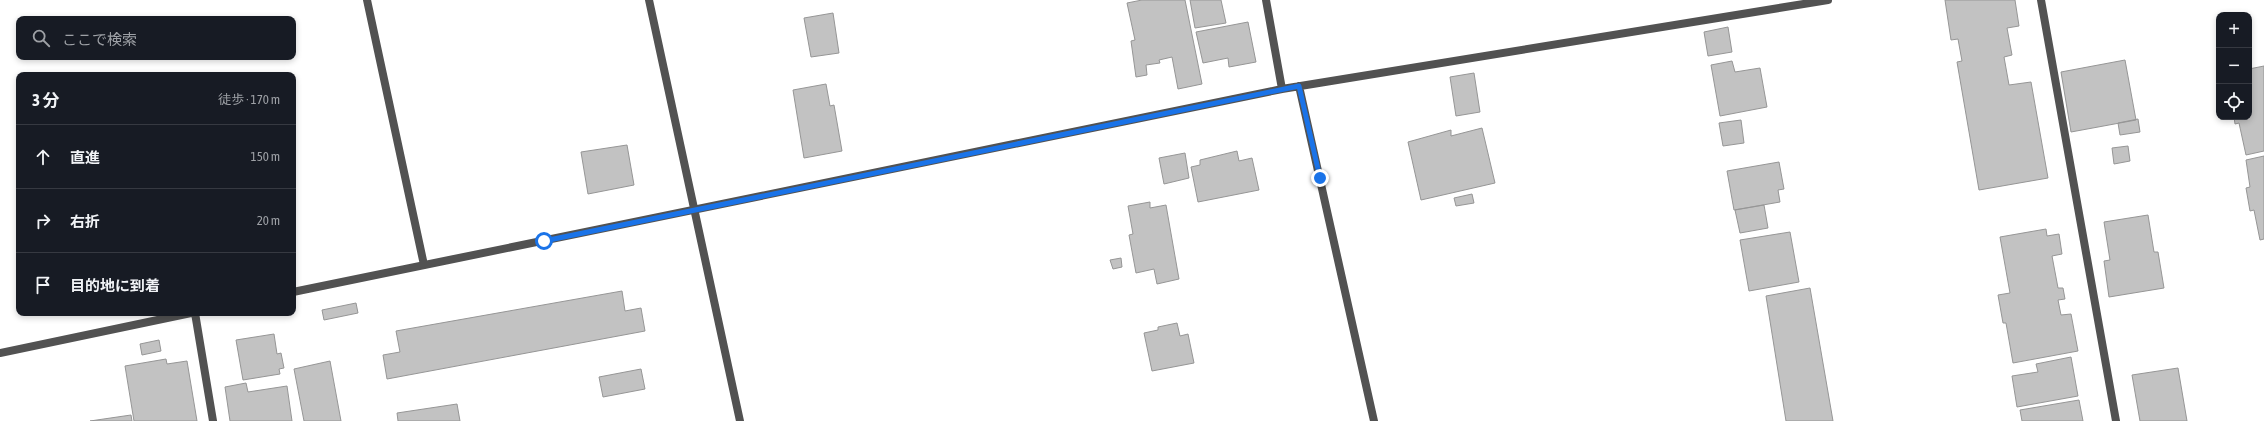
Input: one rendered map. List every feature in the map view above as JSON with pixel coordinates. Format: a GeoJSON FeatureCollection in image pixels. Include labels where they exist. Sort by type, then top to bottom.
{"type":"FeatureCollection","features":[{"type":"Feature","properties":{"kind":"street"},"geometry":{"type":"LineString","coordinates":[[367,0],[424,265]]}},
{"type":"Feature","properties":{"kind":"street"},"geometry":{"type":"LineString","coordinates":[[649,0],[740,421]]}},
{"type":"Feature","properties":{"kind":"street"},"geometry":{"type":"LineString","coordinates":[[1266,0],[1282,89]]}},
{"type":"Feature","properties":{"kind":"street"},"geometry":{"type":"LineString","coordinates":[[296,291],[1282,89],[1828,0]]}},
{"type":"Feature","properties":{"kind":"street"},"geometry":{"type":"LineString","coordinates":[[2041,0],[2116,421]]}},
{"type":"Feature","properties":{"kind":"street"},"geometry":{"type":"LineString","coordinates":[[1299,86],[1374,421]]}},
{"type":"Feature","properties":{"kind":"street"},"geometry":{"type":"LineString","coordinates":[[0,353],[177,316]]}},
{"type":"Feature","properties":{"kind":"street"},"geometry":{"type":"LineString","coordinates":[[196,316],[213,421]]}},
{"type":"Feature","properties":{"kind":"building"},"geometry":{"type":"Polygon","coordinates":[[[1142,0],[1185,0],[1202,84],[1178,89],[1172,57],[1159,60],[1160,63],[1146,65],[1147,75],[1136,77],[1131,41],[1135,40],[1127,3],[1142,0]]]}},
{"type":"Feature","properties":{"kind":"building"},"geometry":{"type":"Polygon","coordinates":[[[1190,0],[1221,0],[1226,23],[1195,28],[1190,0]]]}},
{"type":"Feature","properties":{"kind":"building"},"geometry":{"type":"Polygon","coordinates":[[[1945,0],[2015,0],[2019,26],[2007,28],[2012,55],[2004,57],[2009,85],[2031,82],[2048,178],[1979,190],[1957,62],[1962,61],[1958,39],[1951,40],[1945,0]]]}},
{"type":"Feature","properties":{"kind":"building"},"geometry":{"type":"Polygon","coordinates":[[[833,13],[839,53],[811,57],[804,18],[833,13]]]}},
{"type":"Feature","properties":{"kind":"building"},"geometry":{"type":"Polygon","coordinates":[[[1248,22],[1256,62],[1229,67],[1228,58],[1203,63],[1196,32],[1248,22]]]}},
{"type":"Feature","properties":{"kind":"building"},"geometry":{"type":"Polygon","coordinates":[[[1728,27],[1732,52],[1708,56],[1704,32],[1728,27]]]}},
{"type":"Feature","properties":{"kind":"building"},"geometry":{"type":"Polygon","coordinates":[[[2125,60],[2136,120],[2071,132],[2061,72],[2125,60]]]}},
{"type":"Feature","properties":{"kind":"building"},"geometry":{"type":"Polygon","coordinates":[[[1732,61],[1735,72],[1760,68],[1767,107],[1720,116],[1711,65],[1732,61]]]}},
{"type":"Feature","properties":{"kind":"building"},"geometry":{"type":"Polygon","coordinates":[[[2264,66],[2264,151],[2246,155],[2239,123],[2235,124],[2234,120],[2252,120],[2252,68],[2264,66]]]}},
{"type":"Feature","properties":{"kind":"building"},"geometry":{"type":"Polygon","coordinates":[[[1474,73],[1480,112],[1456,116],[1450,77],[1474,73]]]}},
{"type":"Feature","properties":{"kind":"building"},"geometry":{"type":"Polygon","coordinates":[[[826,84],[830,106],[834,105],[842,151],[804,158],[793,90],[826,84]]]}},
{"type":"Feature","properties":{"kind":"building"},"geometry":{"type":"Polygon","coordinates":[[[2138,119],[2140,132],[2120,135],[2118,123],[2138,119]]]}},
{"type":"Feature","properties":{"kind":"building"},"geometry":{"type":"Polygon","coordinates":[[[1741,120],[1744,143],[1723,146],[1719,123],[1741,120]]]}},
{"type":"Feature","properties":{"kind":"building"},"geometry":{"type":"Polygon","coordinates":[[[1482,128],[1495,183],[1421,200],[1408,142],[1451,130],[1451,136],[1482,128]]]}},
{"type":"Feature","properties":{"kind":"building"},"geometry":{"type":"Polygon","coordinates":[[[627,145],[634,185],[588,194],[581,152],[627,145]]]}},
{"type":"Feature","properties":{"kind":"building"},"geometry":{"type":"Polygon","coordinates":[[[2128,146],[2130,161],[2114,164],[2112,148],[2128,146]]]}},
{"type":"Feature","properties":{"kind":"building"},"geometry":{"type":"Polygon","coordinates":[[[1237,151],[1239,161],[1252,158],[1259,190],[1198,202],[1191,167],[1200,165],[1200,160],[1237,151]]]}},
{"type":"Feature","properties":{"kind":"building"},"geometry":{"type":"Polygon","coordinates":[[[1185,153],[1189,178],[1164,184],[1159,158],[1185,153]]]}},
{"type":"Feature","properties":{"kind":"building"},"geometry":{"type":"Polygon","coordinates":[[[2264,156],[2264,239],[2260,240],[2254,210],[2250,211],[2246,188],[2250,187],[2246,160],[2264,156]]]}},
{"type":"Feature","properties":{"kind":"building"},"geometry":{"type":"Polygon","coordinates":[[[1779,162],[1784,189],[1778,190],[1780,202],[1734,210],[1727,171],[1779,162]]]}},
{"type":"Feature","properties":{"kind":"building"},"geometry":{"type":"Polygon","coordinates":[[[1472,194],[1474,203],[1456,206],[1454,198],[1472,194]]]}},
{"type":"Feature","properties":{"kind":"building"},"geometry":{"type":"Polygon","coordinates":[[[1150,202],[1150,208],[1166,205],[1179,279],[1157,284],[1154,269],[1136,273],[1129,235],[1133,234],[1128,206],[1150,202]]]}},
{"type":"Feature","properties":{"kind":"building"},"geometry":{"type":"Polygon","coordinates":[[[1764,205],[1768,228],[1740,233],[1735,210],[1764,205]]]}},
{"type":"Feature","properties":{"kind":"building"},"geometry":{"type":"Polygon","coordinates":[[[2148,215],[2154,252],[2158,252],[2164,288],[2109,297],[2104,261],[2110,260],[2104,222],[2148,215]]]}},
{"type":"Feature","properties":{"kind":"building"},"geometry":{"type":"Polygon","coordinates":[[[2046,229],[2047,236],[2059,234],[2062,254],[2052,256],[2058,288],[2063,288],[2065,299],[2058,300],[2061,315],[2071,314],[2078,351],[2013,363],[2006,323],[2003,323],[1998,295],[2010,293],[2000,237],[2046,229]]]}},
{"type":"Feature","properties":{"kind":"building"},"geometry":{"type":"Polygon","coordinates":[[[1790,232],[1799,282],[1749,291],[1740,240],[1790,232]]]}},
{"type":"Feature","properties":{"kind":"building"},"geometry":{"type":"Polygon","coordinates":[[[1121,258],[1122,267],[1113,269],[1110,260],[1121,258]]]}},
{"type":"Feature","properties":{"kind":"building"},"geometry":{"type":"Polygon","coordinates":[[[1810,288],[1833,421],[1786,421],[1766,296],[1810,288]]]}},
{"type":"Feature","properties":{"kind":"building"},"geometry":{"type":"Polygon","coordinates":[[[622,291],[625,311],[641,308],[645,331],[387,379],[383,355],[400,352],[396,331],[622,291]]]}},
{"type":"Feature","properties":{"kind":"building"},"geometry":{"type":"Polygon","coordinates":[[[356,303],[358,313],[324,320],[322,310],[356,303]]]}},
{"type":"Feature","properties":{"kind":"building"},"geometry":{"type":"Polygon","coordinates":[[[1177,323],[1180,336],[1188,334],[1194,363],[1152,371],[1144,333],[1158,330],[1158,327],[1177,323]]]}},
{"type":"Feature","properties":{"kind":"building"},"geometry":{"type":"Polygon","coordinates":[[[274,334],[277,354],[281,353],[284,368],[279,369],[280,374],[243,380],[236,340],[274,334]]]}},
{"type":"Feature","properties":{"kind":"building"},"geometry":{"type":"Polygon","coordinates":[[[159,340],[161,351],[142,355],[140,344],[159,340]]]}},
{"type":"Feature","properties":{"kind":"building"},"geometry":{"type":"Polygon","coordinates":[[[2071,357],[2078,396],[2017,407],[2012,376],[2038,372],[2036,364],[2071,357]]]}},
{"type":"Feature","properties":{"kind":"building"},"geometry":{"type":"Polygon","coordinates":[[[166,359],[167,364],[187,361],[197,421],[134,421],[125,366],[166,359]]]}},
{"type":"Feature","properties":{"kind":"building"},"geometry":{"type":"Polygon","coordinates":[[[330,361],[341,421],[304,421],[294,369],[330,361]]]}},
{"type":"Feature","properties":{"kind":"building"},"geometry":{"type":"Polygon","coordinates":[[[2178,368],[2187,421],[2140,421],[2132,375],[2178,368]]]}},
{"type":"Feature","properties":{"kind":"building"},"geometry":{"type":"Polygon","coordinates":[[[641,369],[645,389],[603,397],[599,377],[641,369]]]}},
{"type":"Feature","properties":{"kind":"building"},"geometry":{"type":"Polygon","coordinates":[[[246,383],[248,392],[287,386],[292,421],[230,421],[225,387],[246,383]]]}},
{"type":"Feature","properties":{"kind":"building"},"geometry":{"type":"Polygon","coordinates":[[[2079,400],[2083,421],[2022,421],[2020,410],[2079,400]]]}},
{"type":"Feature","properties":{"kind":"building"},"geometry":{"type":"Polygon","coordinates":[[[457,404],[460,421],[398,421],[397,413],[457,404]]]}},
{"type":"Feature","properties":{"kind":"building"},"geometry":{"type":"Polygon","coordinates":[[[131,415],[132,421],[90,421],[131,415]]]}},
{"type":"Feature","properties":{"kind":"route"},"geometry":{"type":"LineString","coordinates":[[544,241],[1299,86],[1320,178]]}}]}
